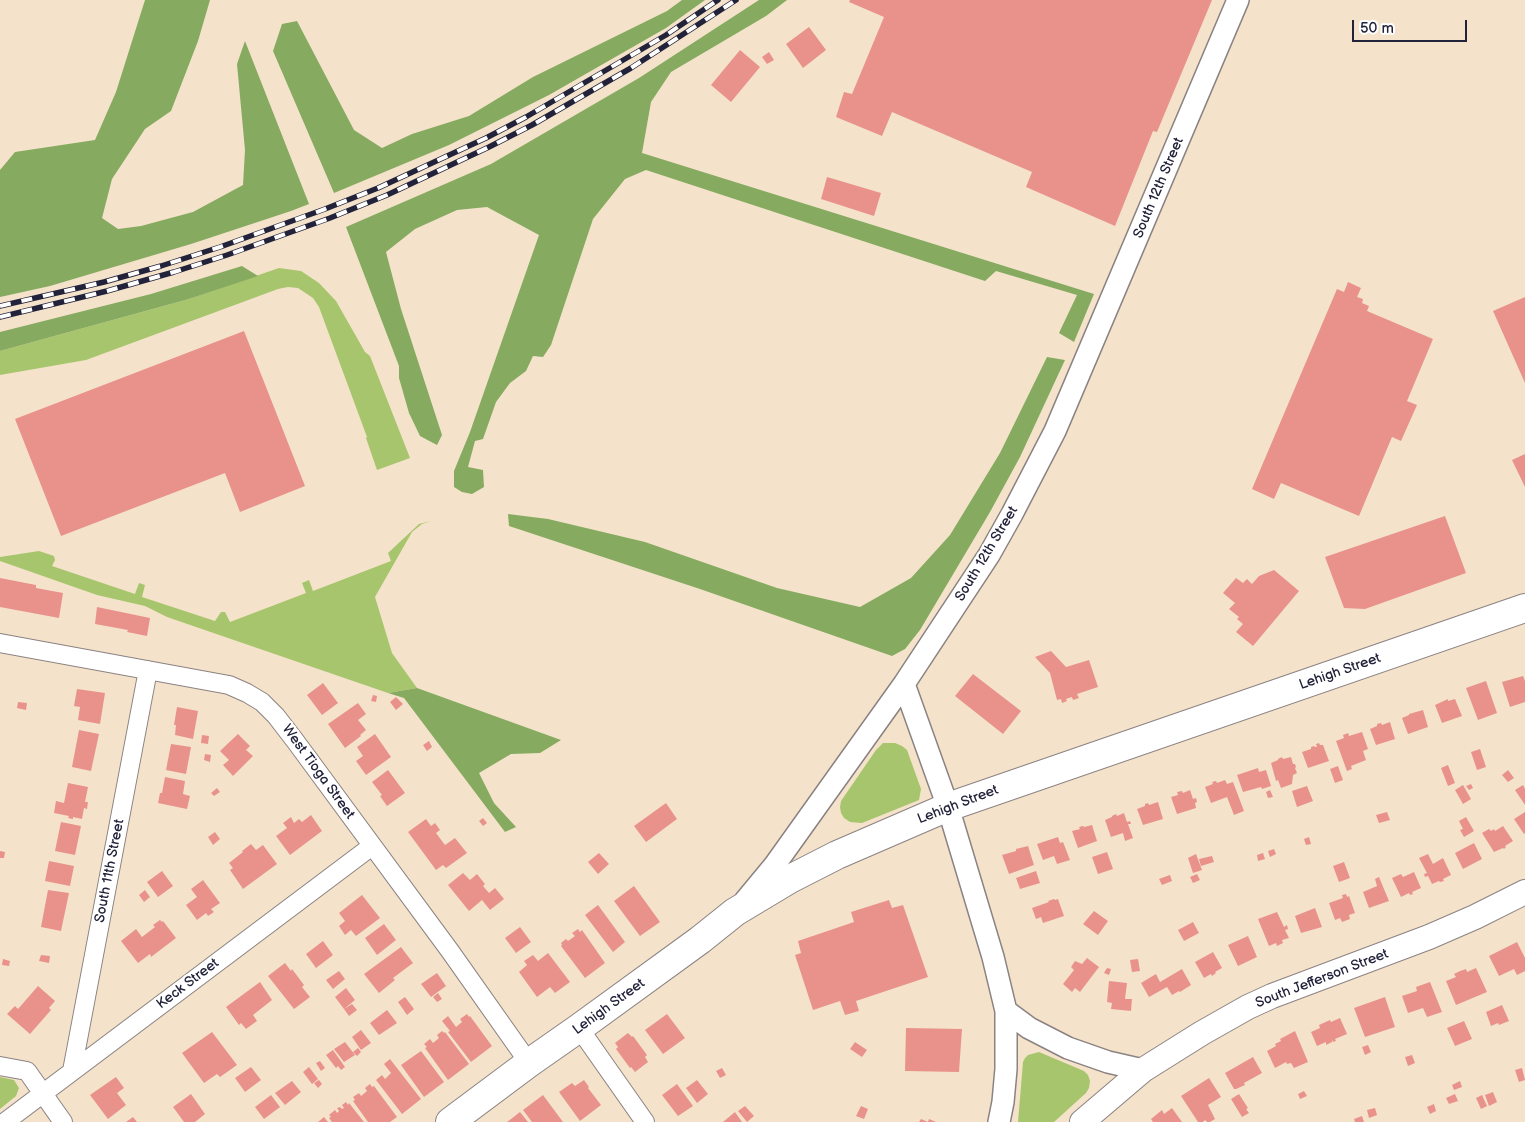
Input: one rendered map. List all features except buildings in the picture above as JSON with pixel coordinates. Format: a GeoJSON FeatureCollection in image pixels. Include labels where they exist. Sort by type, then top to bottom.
{"type":"FeatureCollection","features":[{"type":"Feature","properties":{"kind":"main road","name":"Lehigh Street"},"geometry":{"type":"LineString","coordinates":[[450,1122],[700,940],[735,912],[790,879],[837,855],[948,807],[1525,608]]}},
{"type":"Feature","properties":{"kind":"main road","name":"South Jefferson Street"},"geometry":{"type":"LineString","coordinates":[[1082,1122],[1144,1070],[1202,1033],[1272,996],[1429,937],[1476,917],[1525,892]]}},
{"type":"Feature","properties":{"kind":"street","name":"South 12th Street"},"geometry":{"type":"LineString","coordinates":[[735,912],[774,866],[904,684],[989,555],[1012,514],[1051,439],[1238,0]]}},
{"type":"Feature","properties":{"kind":"street","name":"West Tioga Street"},"geometry":{"type":"LineString","coordinates":[[0,643],[229,685],[262,702],[276,716],[450,951],[529,1063]]}},
{"type":"Feature","properties":{"kind":"street","name":"South 11th Street"},"geometry":{"type":"LineString","coordinates":[[72,1071],[148,670]]}},
{"type":"Feature","properties":{"kind":"street"},"geometry":{"type":"LineString","coordinates":[[904,684],[948,807],[993,957],[1006,1012],[1006,1069],[999,1122]]}},
{"type":"Feature","properties":{"kind":"street","name":"Keck Street"},"geometry":{"type":"LineString","coordinates":[[5,1122],[372,846]]}},
{"type":"Feature","properties":{"kind":"street"},"geometry":{"type":"LineString","coordinates":[[1006,1012],[1030,1028],[1068,1048],[1108,1062],[1144,1070]]}},
{"type":"Feature","properties":{"kind":"street"},"geometry":{"type":"LineString","coordinates":[[579,1028],[645,1122]]}},
{"type":"Feature","properties":{"kind":"street"},"geometry":{"type":"LineString","coordinates":[[0,1066],[27,1071],[63,1122]]}},
{"type":"Feature","properties":{"kind":"green space"},"geometry":{"type":"Polygon","coordinates":[[[145,0],[210,0],[198,41],[171,111],[145,129],[112,179],[102,218],[118,229],[141,226],[193,212],[243,185],[245,150],[237,64],[245,41],[309,204],[191,244],[50,286],[0,297],[0,170],[15,152],[95,140],[116,92],[145,0]]]}},
{"type":"Feature","properties":{"kind":"green space"},"geometry":{"type":"Polygon","coordinates":[[[682,0],[705,0],[666,28],[549,95],[449,145],[334,193],[273,51],[282,24],[297,21],[354,130],[382,148],[412,134],[469,116],[533,77],[667,11],[682,0]]]}},
{"type":"Feature","properties":{"kind":"green space"},"geometry":{"type":"Polygon","coordinates":[[[759,0],[787,0],[766,16],[671,72],[651,102],[642,153],[1094,294],[1074,342],[1059,333],[1077,295],[996,271],[985,281],[646,170],[625,179],[593,219],[551,345],[543,357],[533,356],[526,371],[510,383],[496,402],[483,439],[475,441],[468,467],[483,470],[484,487],[472,494],[462,492],[454,487],[454,471],[470,432],[539,235],[487,207],[457,210],[415,229],[386,252],[401,309],[442,435],[437,445],[420,436],[409,413],[399,378],[399,366],[346,227],[491,164],[639,78],[759,0]]]}},
{"type":"Feature","properties":{"kind":"green space"},"geometry":{"type":"Polygon","coordinates":[[[242,266],[258,276],[189,299],[0,351],[0,332],[151,294],[242,266]]]}},
{"type":"Feature","properties":{"kind":"green space"},"geometry":{"type":"Polygon","coordinates":[[[279,268],[301,271],[319,283],[336,301],[365,352],[370,356],[410,458],[377,470],[367,437],[319,307],[313,298],[298,288],[278,289],[86,360],[0,375],[0,351],[189,299],[279,268]]]}},
{"type":"Feature","properties":{"kind":"green space"},"geometry":{"type":"Polygon","coordinates":[[[1047,357],[1065,360],[1020,457],[990,512],[920,630],[905,649],[892,656],[700,589],[509,526],[508,514],[548,519],[645,542],[777,588],[860,607],[911,578],[950,535],[1000,453],[1047,357]]]}},
{"type":"Feature","properties":{"kind":"green space"},"geometry":{"type":"Polygon","coordinates":[[[431,521],[422,524],[412,532],[375,597],[392,653],[417,688],[388,693],[167,617],[145,606],[97,595],[0,561],[0,557],[39,551],[54,556],[55,560],[52,566],[135,594],[139,583],[145,585],[142,597],[215,621],[221,612],[225,612],[230,622],[306,593],[302,583],[309,580],[313,591],[391,561],[388,553],[419,524],[431,521]]]}},
{"type":"Feature","properties":{"kind":"green space"},"geometry":{"type":"Polygon","coordinates":[[[417,688],[561,740],[540,753],[511,754],[479,773],[494,803],[516,827],[505,832],[404,698],[388,693],[417,688]]]}},
{"type":"Feature","properties":{"kind":"green space"},"geometry":{"type":"Polygon","coordinates":[[[883,743],[895,743],[907,750],[921,789],[919,800],[862,823],[850,822],[841,813],[841,801],[876,750],[883,743]]]}},
{"type":"Feature","properties":{"kind":"green space"},"geometry":{"type":"Polygon","coordinates":[[[1039,1052],[1084,1071],[1090,1081],[1089,1088],[1054,1122],[1018,1122],[1023,1062],[1028,1055],[1039,1052]]]}},
{"type":"Feature","properties":{"kind":"green space"},"geometry":{"type":"Polygon","coordinates":[[[0,1077],[14,1080],[19,1088],[16,1096],[0,1109],[0,1077]]]}},
{"type":"Feature","properties":{"kind":"railway"},"geometry":{"type":"LineString","coordinates":[[0,306],[104,282],[161,266],[220,247],[378,188],[486,138],[526,117],[666,35],[718,0]]}},
{"type":"Feature","properties":{"kind":"railway"},"geometry":{"type":"LineString","coordinates":[[0,317],[107,291],[174,272],[330,218],[387,195],[532,125],[631,68],[736,0]]}}]}
